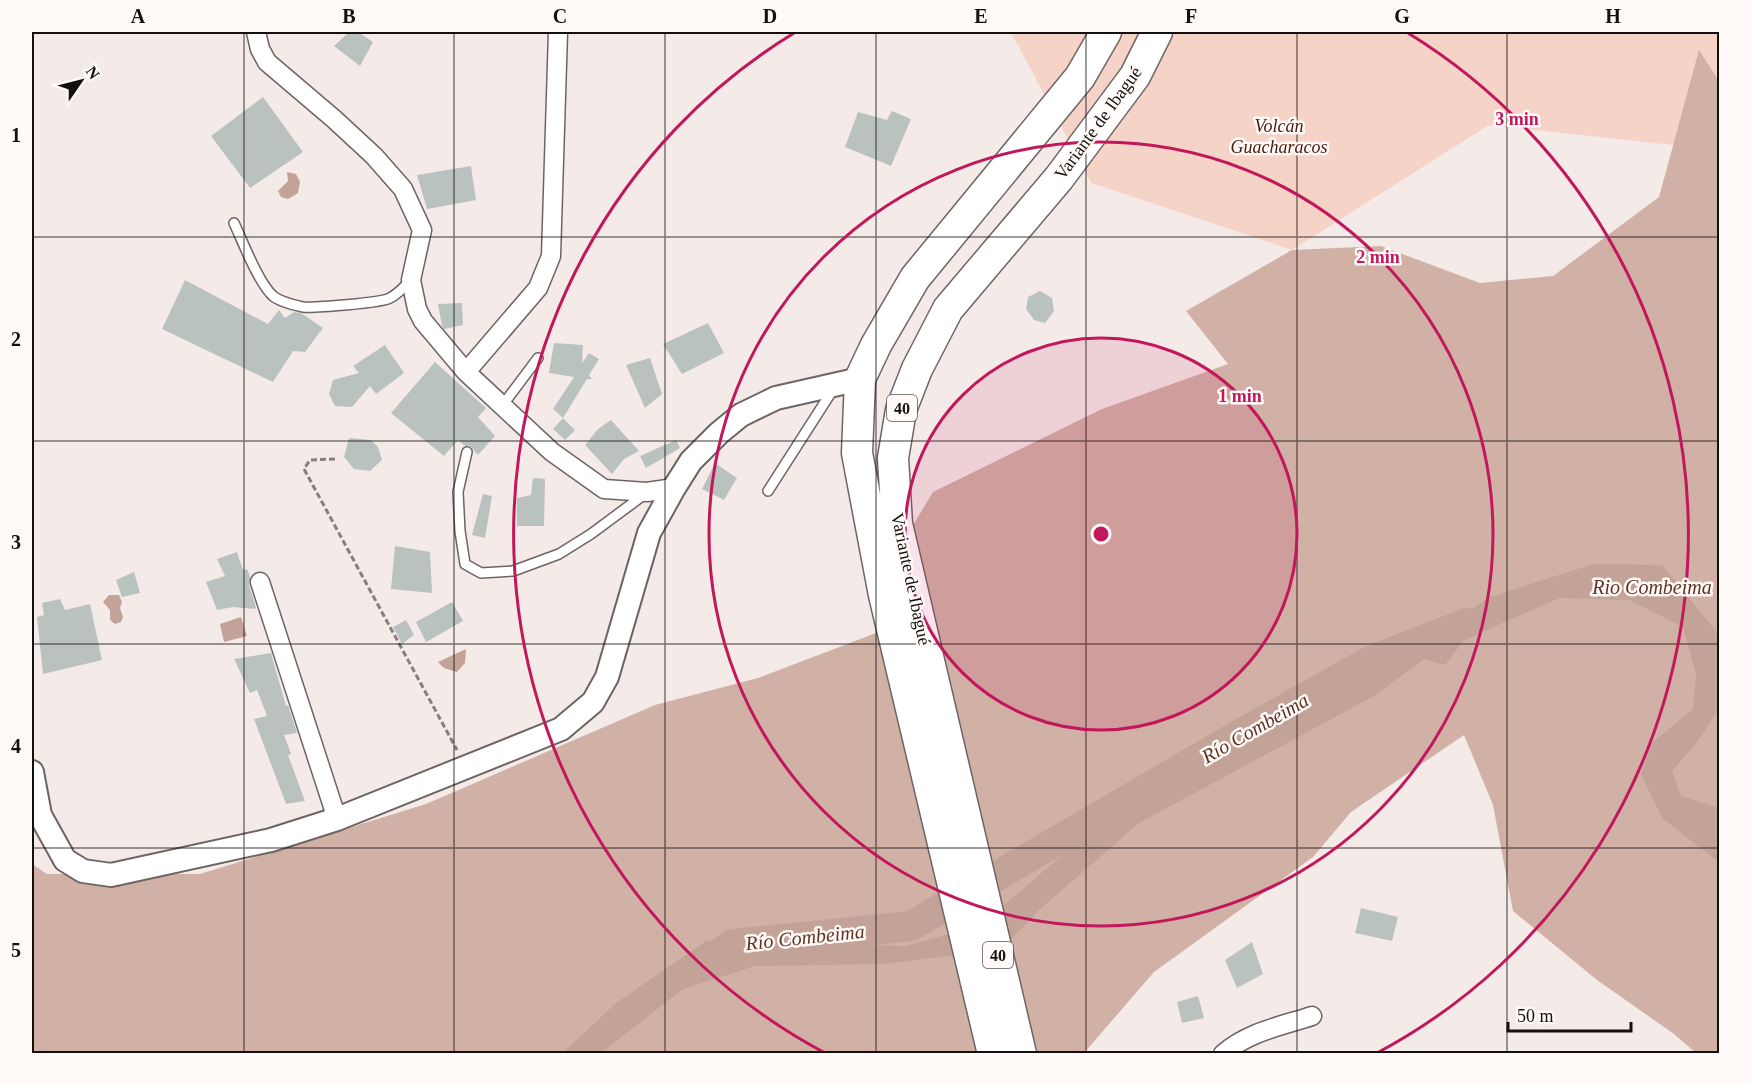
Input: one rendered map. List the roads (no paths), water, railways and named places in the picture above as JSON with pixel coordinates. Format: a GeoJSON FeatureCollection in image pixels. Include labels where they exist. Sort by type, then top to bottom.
{"type":"FeatureCollection","features":[{"type":"Feature","properties":{"kind":"highway","name":"Variante de Ibagué"},"geometry":{"type":"LineString","coordinates":[[993,1053],[884,595],[857,453],[848,383],[876,345],[915,278],[1080,77],[1106,32]]}},
{"type":"Feature","properties":{"kind":"highway","name":"Variante de Ibagué"},"geometry":{"type":"LineString","coordinates":[[1021,1053],[897,524],[893,458],[901,410],[917,369],[948,309],[1059,178],[1135,76],[1158,32]]}},
{"type":"Feature","properties":{"kind":"street"},"geometry":{"type":"LineString","coordinates":[[256,32],[260,49],[267,62],[334,118],[374,156],[403,189],[422,230],[411,280],[417,309],[423,321],[466,372],[552,452],[604,489],[647,492],[674,488]]}},
{"type":"Feature","properties":{"kind":"street"},"geometry":{"type":"LineString","coordinates":[[466,372],[538,288],[551,256],[558,32]]}},
{"type":"Feature","properties":{"kind":"street"},"geometry":{"type":"LineString","coordinates":[[32,772],[40,815],[65,860],[83,871],[111,875],[271,840],[337,819],[561,729],[593,702],[607,677],[649,533],[691,461],[741,415],[776,398],[848,383]]}},
{"type":"Feature","properties":{"kind":"street"},"geometry":{"type":"LineString","coordinates":[[260,582],[337,819]]}},
{"type":"Feature","properties":{"kind":"street"},"geometry":{"type":"LineString","coordinates":[[1222,1053],[1237,1042],[1253,1035],[1312,1016]]}},
{"type":"Feature","properties":{"kind":"lane"},"geometry":{"type":"LineString","coordinates":[[234,223],[248,255],[267,288],[273,296],[281,300],[304,307],[389,298],[411,280]]}},
{"type":"Feature","properties":{"kind":"lane"},"geometry":{"type":"LineString","coordinates":[[502,406],[538,358]]}},
{"type":"Feature","properties":{"kind":"lane"},"geometry":{"type":"LineString","coordinates":[[768,491],[848,383]]}},
{"type":"Feature","properties":{"kind":"lane"},"geometry":{"type":"LineString","coordinates":[[467,452],[458,492],[460,531],[465,564],[481,573],[513,571],[559,554],[591,534],[647,492]]}},
{"type":"Feature","properties":{"kind":"water"},"geometry":{"type":"Polygon","coordinates":[[[287,172],[296,174],[300,182],[298,193],[288,199],[281,197],[278,191],[288,181],[287,172]]]}},
{"type":"Feature","properties":{"kind":"water","name":"Rio Combeima"},"geometry":{"type":"Polygon","coordinates":[[[1593,564],[1662,565],[1719,635],[1719,709],[1698,741],[1672,771],[1681,796],[1719,808],[1719,862],[1662,818],[1641,774],[1653,742],[1693,709],[1696,674],[1683,627],[1629,600],[1560,598],[1465,639],[1445,665],[1424,659],[1374,696],[1139,823],[1039,910],[1002,949],[885,964],[755,966],[683,989],[601,1053],[562,1054],[615,1004],[706,941],[906,946],[981,925],[1067,851],[1176,784],[1390,664],[1488,598],[1593,564]]]}},
{"type":"Feature","properties":{"kind":"water"},"geometry":{"type":"Polygon","coordinates":[[[109,595],[119,595],[122,602],[120,608],[123,617],[121,622],[115,624],[110,620],[110,610],[103,602],[109,595]]]}},
{"type":"Feature","properties":{"kind":"water"},"geometry":{"type":"Polygon","coordinates":[[[241,617],[247,636],[224,642],[220,624],[241,617]]]}},
{"type":"Feature","properties":{"kind":"water"},"geometry":{"type":"Polygon","coordinates":[[[466,649],[465,663],[457,672],[444,668],[438,662],[466,649]]]}},
{"type":"Feature","properties":{"kind":"waterway","name":"Río Combeima"},"geometry":{"type":"LineString","coordinates":[[718,954],[733,944],[911,926],[1372,660],[1467,623]]}},
{"type":"Feature","properties":{"kind":"park label","name":"Volcán Guacharacos"},"geometry":{"type":"Point","coordinates":[1279,136]}}]}
